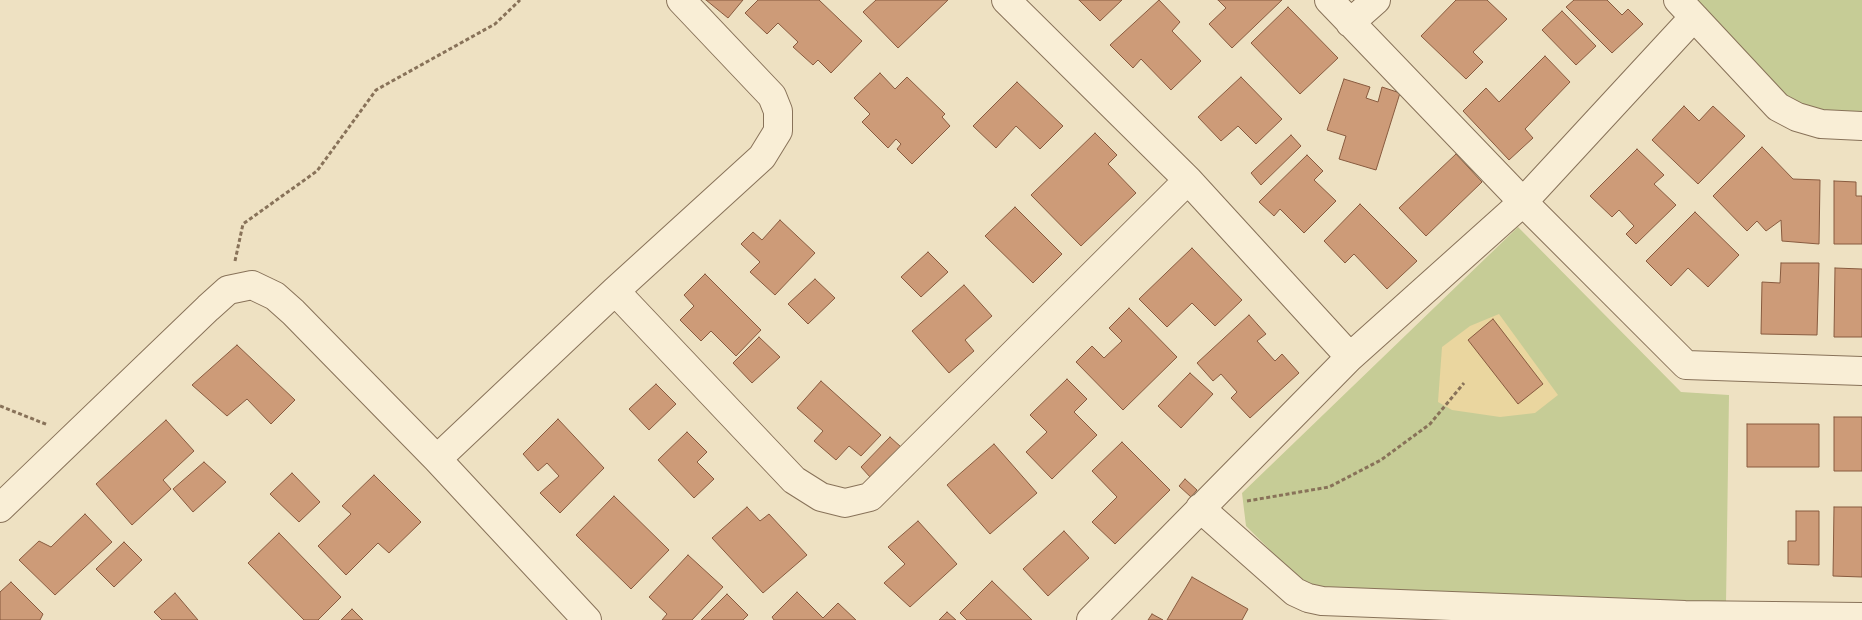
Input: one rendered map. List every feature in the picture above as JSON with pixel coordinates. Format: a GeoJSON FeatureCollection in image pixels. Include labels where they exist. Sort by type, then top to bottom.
{"type":"FeatureCollection","features":[{"type":"Feature","properties":{"kind":"street"},"geometry":{"type":"LineString","coordinates":[[437,458],[615,291],[762,157],[778,131],[778,111],[772,96],[681,0]]}},
{"type":"Feature","properties":{"kind":"street"},"geometry":{"type":"LineString","coordinates":[[1006,0],[1188,180],[1350,356]]}},
{"type":"Feature","properties":{"kind":"street"},"geometry":{"type":"LineString","coordinates":[[1328,0],[1523,202],[1686,365],[1862,371]]}},
{"type":"Feature","properties":{"kind":"street"},"geometry":{"type":"LineString","coordinates":[[1350,23],[1376,0]]}},
{"type":"Feature","properties":{"kind":"street"},"geometry":{"type":"LineString","coordinates":[[1091,620],[1350,356],[1523,202],[1686,9],[1778,107],[1797,117],[1821,124],[1862,126]]}},
{"type":"Feature","properties":{"kind":"street"},"geometry":{"type":"LineString","coordinates":[[615,291],[794,480],[821,497],[845,503],[870,497],[1188,180]]}},
{"type":"Feature","properties":{"kind":"street"},"geometry":{"type":"LineString","coordinates":[[0,508],[228,290],[252,285],[275,296],[293,312],[437,458],[587,620]]}},
{"type":"Feature","properties":{"kind":"street"},"geometry":{"type":"LineString","coordinates":[[1200,508],[1295,592],[1308,598],[1322,601],[1685,618],[1862,617]]}},
{"type":"Feature","properties":{"kind":"path"},"geometry":{"type":"LineString","coordinates":[[228,290],[243,224],[317,171],[376,90],[495,24],[520,0]]}},
{"type":"Feature","properties":{"kind":"path"},"geometry":{"type":"LineString","coordinates":[[1246,501],[1329,487],[1380,460],[1430,424],[1464,383]]}},
{"type":"Feature","properties":{"kind":"path"},"geometry":{"type":"LineString","coordinates":[[0,406],[75,436]]}},
{"type":"Feature","properties":{"kind":"green space"},"geometry":{"type":"Polygon","coordinates":[[[1684,0],[1862,0],[1862,120],[1782,103],[1684,0]]]}},
{"type":"Feature","properties":{"kind":"green space"},"geometry":{"type":"Polygon","coordinates":[[[1518,227],[1681,392],[1729,395],[1726,605],[1313,589],[1300,580],[1246,526],[1242,493],[1518,227]]]}},
{"type":"Feature","properties":{"kind":"sand"},"geometry":{"type":"Polygon","coordinates":[[[1499,314],[1558,395],[1535,413],[1500,417],[1452,410],[1438,402],[1442,347],[1470,326],[1499,314]]]}},
{"type":"Feature","properties":{"kind":"building"},"geometry":{"type":"Polygon","coordinates":[[[706,0],[743,0],[728,18],[706,0]]]}},
{"type":"Feature","properties":{"kind":"building"},"geometry":{"type":"Polygon","coordinates":[[[758,0],[819,0],[862,41],[831,73],[818,60],[813,65],[793,47],[798,42],[778,23],[767,34],[745,13],[758,0]]]}},
{"type":"Feature","properties":{"kind":"building"},"geometry":{"type":"Polygon","coordinates":[[[876,0],[948,0],[898,48],[863,12],[876,0]]]}},
{"type":"Feature","properties":{"kind":"building"},"geometry":{"type":"Polygon","coordinates":[[[1079,0],[1122,0],[1100,21],[1079,0]]]}},
{"type":"Feature","properties":{"kind":"building"},"geometry":{"type":"Polygon","coordinates":[[[1159,0],[1180,22],[1172,31],[1201,61],[1171,90],[1141,59],[1133,68],[1110,45],[1159,0]]]}},
{"type":"Feature","properties":{"kind":"building"},"geometry":{"type":"Polygon","coordinates":[[[1218,0],[1282,0],[1232,48],[1209,24],[1226,8],[1218,0]]]}},
{"type":"Feature","properties":{"kind":"building"},"geometry":{"type":"Polygon","coordinates":[[[1456,0],[1487,0],[1507,19],[1473,52],[1483,62],[1466,79],[1421,36],[1456,0]]]}},
{"type":"Feature","properties":{"kind":"building"},"geometry":{"type":"Polygon","coordinates":[[[1574,0],[1607,0],[1622,15],[1628,9],[1643,24],[1612,53],[1566,7],[1574,0]]]}},
{"type":"Feature","properties":{"kind":"building"},"geometry":{"type":"Polygon","coordinates":[[[1288,7],[1338,58],[1300,94],[1251,43],[1288,7]]]}},
{"type":"Feature","properties":{"kind":"building"},"geometry":{"type":"Polygon","coordinates":[[[1562,11],[1596,46],[1576,65],[1542,30],[1562,11]]]}},
{"type":"Feature","properties":{"kind":"building"},"geometry":{"type":"Polygon","coordinates":[[[1545,56],[1570,82],[1525,129],[1533,138],[1509,160],[1463,111],[1486,88],[1499,102],[1545,56]]]}},
{"type":"Feature","properties":{"kind":"building"},"geometry":{"type":"Polygon","coordinates":[[[880,73],[895,89],[907,77],[945,114],[942,117],[950,126],[912,164],[897,149],[901,144],[896,139],[888,148],[862,122],[870,114],[854,98],[880,73]]]}},
{"type":"Feature","properties":{"kind":"building"},"geometry":{"type":"Polygon","coordinates":[[[1241,77],[1282,119],[1256,144],[1238,126],[1221,141],[1198,117],[1241,77]]]}},
{"type":"Feature","properties":{"kind":"building"},"geometry":{"type":"Polygon","coordinates":[[[1344,79],[1370,87],[1366,98],[1378,102],[1382,87],[1400,93],[1376,170],[1339,159],[1346,136],[1327,130],[1344,79]]]}},
{"type":"Feature","properties":{"kind":"building"},"geometry":{"type":"Polygon","coordinates":[[[1017,82],[1063,126],[1040,149],[1016,126],[996,148],[973,126],[1017,82]]]}},
{"type":"Feature","properties":{"kind":"building"},"geometry":{"type":"Polygon","coordinates":[[[1684,106],[1699,121],[1713,106],[1745,136],[1698,184],[1652,140],[1684,106]]]}},
{"type":"Feature","properties":{"kind":"building"},"geometry":{"type":"Polygon","coordinates":[[[1095,133],[1117,155],[1108,164],[1136,193],[1081,246],[1031,195],[1095,133]]]}},
{"type":"Feature","properties":{"kind":"building"},"geometry":{"type":"Polygon","coordinates":[[[1291,135],[1301,146],[1261,185],[1251,173],[1291,135]]]}},
{"type":"Feature","properties":{"kind":"building"},"geometry":{"type":"Polygon","coordinates":[[[1762,147],[1793,179],[1820,180],[1819,244],[1782,241],[1781,220],[1766,231],[1757,221],[1747,231],[1713,196],[1762,147]]]}},
{"type":"Feature","properties":{"kind":"building"},"geometry":{"type":"Polygon","coordinates":[[[1637,149],[1664,175],[1654,184],[1676,205],[1636,244],[1626,234],[1634,226],[1619,210],[1612,217],[1590,196],[1637,149]]]}},
{"type":"Feature","properties":{"kind":"building"},"geometry":{"type":"Polygon","coordinates":[[[1456,154],[1482,182],[1426,236],[1399,208],[1456,154]]]}},
{"type":"Feature","properties":{"kind":"building"},"geometry":{"type":"Polygon","coordinates":[[[1307,155],[1323,171],[1314,180],[1336,201],[1304,233],[1280,209],[1274,216],[1259,202],[1307,155]]]}},
{"type":"Feature","properties":{"kind":"building"},"geometry":{"type":"Polygon","coordinates":[[[1834,181],[1856,182],[1856,196],[1862,196],[1862,244],[1834,244],[1834,181]]]}},
{"type":"Feature","properties":{"kind":"building"},"geometry":{"type":"Polygon","coordinates":[[[1360,204],[1417,261],[1387,289],[1354,254],[1345,263],[1324,241],[1360,204]]]}},
{"type":"Feature","properties":{"kind":"building"},"geometry":{"type":"Polygon","coordinates":[[[1015,207],[1062,254],[1033,283],[985,236],[1015,207]]]}},
{"type":"Feature","properties":{"kind":"building"},"geometry":{"type":"Polygon","coordinates":[[[1695,212],[1739,255],[1708,287],[1688,268],[1671,286],[1646,261],[1695,212]]]}},
{"type":"Feature","properties":{"kind":"building"},"geometry":{"type":"Polygon","coordinates":[[[780,220],[815,253],[775,295],[750,272],[760,262],[741,244],[753,232],[762,240],[780,220]]]}},
{"type":"Feature","properties":{"kind":"building"},"geometry":{"type":"Polygon","coordinates":[[[1192,248],[1242,300],[1215,326],[1192,303],[1167,327],[1139,299],[1192,248]]]}},
{"type":"Feature","properties":{"kind":"building"},"geometry":{"type":"Polygon","coordinates":[[[928,252],[948,272],[921,297],[901,277],[928,252]]]}},
{"type":"Feature","properties":{"kind":"building"},"geometry":{"type":"Polygon","coordinates":[[[1781,263],[1819,263],[1817,335],[1761,334],[1762,282],[1780,283],[1781,263]]]}},
{"type":"Feature","properties":{"kind":"building"},"geometry":{"type":"Polygon","coordinates":[[[1835,268],[1862,269],[1862,337],[1834,337],[1835,268]]]}},
{"type":"Feature","properties":{"kind":"building"},"geometry":{"type":"Polygon","coordinates":[[[705,274],[761,330],[736,356],[711,331],[701,341],[680,320],[694,306],[684,295],[705,274]]]}},
{"type":"Feature","properties":{"kind":"building"},"geometry":{"type":"Polygon","coordinates":[[[815,279],[835,298],[808,324],[788,304],[815,279]]]}},
{"type":"Feature","properties":{"kind":"building"},"geometry":{"type":"Polygon","coordinates":[[[964,285],[992,316],[965,340],[974,351],[949,373],[912,331],[964,285]]]}},
{"type":"Feature","properties":{"kind":"building"},"geometry":{"type":"Polygon","coordinates":[[[1129,308],[1177,357],[1123,410],[1076,362],[1092,346],[1104,358],[1122,341],[1109,328],[1129,308]]]}},
{"type":"Feature","properties":{"kind":"building"},"geometry":{"type":"Polygon","coordinates":[[[1249,315],[1266,334],[1257,341],[1275,361],[1282,354],[1299,373],[1250,418],[1231,398],[1237,392],[1221,374],[1213,381],[1197,363],[1249,315]]]}},
{"type":"Feature","properties":{"kind":"building"},"geometry":{"type":"Polygon","coordinates":[[[1493,319],[1543,384],[1518,404],[1468,340],[1493,319]]]}},
{"type":"Feature","properties":{"kind":"building"},"geometry":{"type":"Polygon","coordinates":[[[759,337],[780,357],[752,383],[733,363],[759,337]]]}},
{"type":"Feature","properties":{"kind":"building"},"geometry":{"type":"Polygon","coordinates":[[[237,345],[295,400],[271,424],[247,399],[227,416],[192,385],[237,345]]]}},
{"type":"Feature","properties":{"kind":"building"},"geometry":{"type":"Polygon","coordinates":[[[1190,373],[1213,394],[1181,428],[1158,406],[1190,373]]]}},
{"type":"Feature","properties":{"kind":"building"},"geometry":{"type":"Polygon","coordinates":[[[1067,379],[1087,399],[1074,412],[1097,435],[1052,479],[1026,452],[1047,432],[1030,415],[1067,379]]]}},
{"type":"Feature","properties":{"kind":"building"},"geometry":{"type":"Polygon","coordinates":[[[821,381],[881,435],[861,456],[849,446],[836,460],[814,441],[823,431],[797,408],[821,381]]]}},
{"type":"Feature","properties":{"kind":"building"},"geometry":{"type":"Polygon","coordinates":[[[656,384],[676,404],[649,430],[629,409],[656,384]]]}},
{"type":"Feature","properties":{"kind":"building"},"geometry":{"type":"Polygon","coordinates":[[[1834,417],[1862,417],[1862,471],[1834,471],[1834,417]]]}},
{"type":"Feature","properties":{"kind":"building"},"geometry":{"type":"Polygon","coordinates":[[[558,419],[604,468],[560,513],[540,493],[559,476],[547,463],[538,471],[523,454],[558,419]]]}},
{"type":"Feature","properties":{"kind":"building"},"geometry":{"type":"Polygon","coordinates":[[[166,420],[194,451],[163,480],[171,489],[132,525],[96,484],[166,420]]]}},
{"type":"Feature","properties":{"kind":"building"},"geometry":{"type":"Polygon","coordinates":[[[1747,424],[1819,424],[1819,467],[1747,467],[1747,424]]]}},
{"type":"Feature","properties":{"kind":"building"},"geometry":{"type":"Polygon","coordinates":[[[687,432],[707,452],[697,462],[714,479],[694,498],[658,460],[687,432]]]}},
{"type":"Feature","properties":{"kind":"building"},"geometry":{"type":"Polygon","coordinates":[[[890,437],[901,447],[870,477],[861,467],[890,437]]]}},
{"type":"Feature","properties":{"kind":"building"},"geometry":{"type":"Polygon","coordinates":[[[1122,442],[1170,490],[1115,544],[1092,522],[1117,497],[1092,471],[1122,442]]]}},
{"type":"Feature","properties":{"kind":"building"},"geometry":{"type":"Polygon","coordinates":[[[994,444],[1037,493],[990,534],[947,485],[994,444]]]}},
{"type":"Feature","properties":{"kind":"building"},"geometry":{"type":"Polygon","coordinates":[[[204,462],[226,482],[193,512],[173,489],[204,462]]]}},
{"type":"Feature","properties":{"kind":"building"},"geometry":{"type":"Polygon","coordinates":[[[292,473],[320,502],[299,522],[270,494],[292,473]]]}},
{"type":"Feature","properties":{"kind":"building"},"geometry":{"type":"Polygon","coordinates":[[[374,475],[421,522],[389,553],[378,543],[346,575],[318,546],[351,514],[342,506],[374,475]]]}},
{"type":"Feature","properties":{"kind":"building"},"geometry":{"type":"Polygon","coordinates":[[[1185,479],[1197,490],[1191,497],[1179,486],[1185,479]]]}},
{"type":"Feature","properties":{"kind":"building"},"geometry":{"type":"Polygon","coordinates":[[[614,496],[669,550],[631,589],[576,535],[614,496]]]}},
{"type":"Feature","properties":{"kind":"building"},"geometry":{"type":"Polygon","coordinates":[[[747,507],[760,521],[769,514],[807,555],[763,593],[712,538],[747,507]]]}},
{"type":"Feature","properties":{"kind":"building"},"geometry":{"type":"Polygon","coordinates":[[[1834,507],[1862,507],[1862,577],[1833,576],[1834,507]]]}},
{"type":"Feature","properties":{"kind":"building"},"geometry":{"type":"Polygon","coordinates":[[[1796,511],[1819,511],[1819,565],[1788,564],[1788,541],[1796,541],[1796,511]]]}},
{"type":"Feature","properties":{"kind":"building"},"geometry":{"type":"Polygon","coordinates":[[[85,514],[112,542],[55,595],[19,560],[39,541],[51,547],[85,514]]]}},
{"type":"Feature","properties":{"kind":"building"},"geometry":{"type":"Polygon","coordinates":[[[918,521],[957,564],[910,607],[884,583],[905,564],[888,547],[918,521]]]}},
{"type":"Feature","properties":{"kind":"building"},"geometry":{"type":"Polygon","coordinates":[[[1064,531],[1089,558],[1048,596],[1023,569],[1064,531]]]}},
{"type":"Feature","properties":{"kind":"building"},"geometry":{"type":"Polygon","coordinates":[[[279,533],[341,597],[318,620],[304,620],[248,563],[279,533]]]}},
{"type":"Feature","properties":{"kind":"building"},"geometry":{"type":"Polygon","coordinates":[[[124,542],[142,560],[114,587],[96,569],[124,542]]]}},
{"type":"Feature","properties":{"kind":"building"},"geometry":{"type":"Polygon","coordinates":[[[688,555],[723,587],[692,620],[662,620],[667,614],[649,597],[688,555]]]}},
{"type":"Feature","properties":{"kind":"building"},"geometry":{"type":"Polygon","coordinates":[[[1192,577],[1248,609],[1242,620],[1167,620],[1192,577]]]}},
{"type":"Feature","properties":{"kind":"building"},"geometry":{"type":"Polygon","coordinates":[[[992,581],[1032,620],[967,620],[960,613],[992,581]]]}},
{"type":"Feature","properties":{"kind":"building"},"geometry":{"type":"Polygon","coordinates":[[[11,582],[43,614],[40,620],[0,620],[0,592],[11,582]]]}},
{"type":"Feature","properties":{"kind":"building"},"geometry":{"type":"Polygon","coordinates":[[[797,592],[823,618],[838,603],[856,620],[774,620],[772,617],[797,592]]]}},
{"type":"Feature","properties":{"kind":"building"},"geometry":{"type":"Polygon","coordinates":[[[175,593],[198,620],[162,620],[154,612],[175,593]]]}},
{"type":"Feature","properties":{"kind":"building"},"geometry":{"type":"Polygon","coordinates":[[[727,594],[748,615],[743,620],[701,620],[727,594]]]}},
{"type":"Feature","properties":{"kind":"building"},"geometry":{"type":"Polygon","coordinates":[[[352,609],[363,620],[341,620],[352,609]]]}},
{"type":"Feature","properties":{"kind":"building"},"geometry":{"type":"Polygon","coordinates":[[[947,612],[956,620],[939,620],[947,612]]]}},
{"type":"Feature","properties":{"kind":"building"},"geometry":{"type":"Polygon","coordinates":[[[1152,614],[1163,620],[1148,620],[1152,614]]]}}]}
